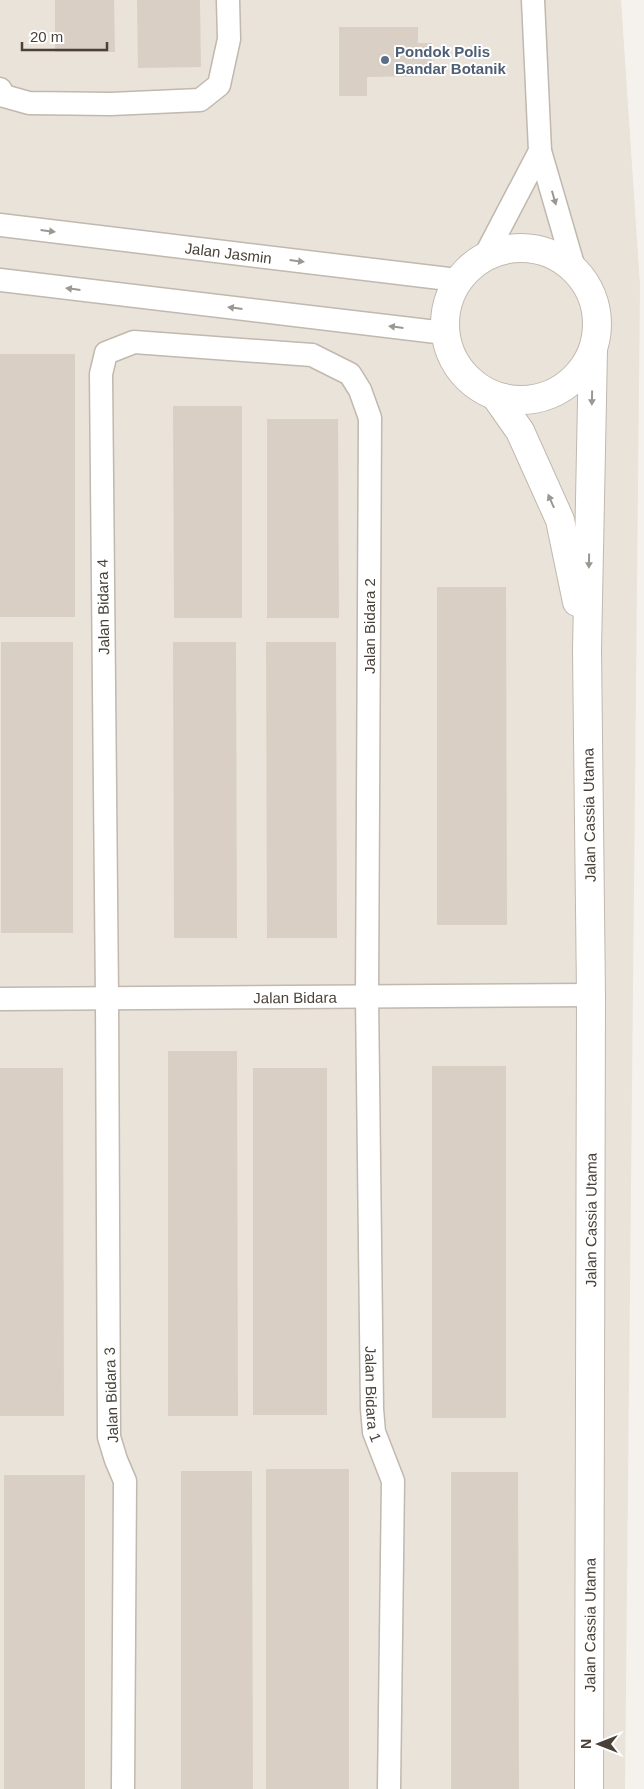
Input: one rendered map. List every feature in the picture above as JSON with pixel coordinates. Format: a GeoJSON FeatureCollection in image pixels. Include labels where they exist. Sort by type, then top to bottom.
{"type":"FeatureCollection","features":[{"type":"Feature","properties":{"kind":"street"},"geometry":{"type":"LineString","coordinates":[[0,89],[4,96],[29,103],[111,104],[200,100],[219,86],[229,39],[228,0]]}},
{"type":"Feature","properties":{"kind":"street"},"geometry":{"type":"LineString","coordinates":[[533,0],[540,151],[574,268],[587,286],[596,306],[597,328],[593,350],[582,371],[564,388],[542,398],[519,401],[496,397],[476,387],[461,372],[450,354],[445,333],[445,314],[449,296],[457,280],[470,266],[485,256],[507,248],[531,248],[554,255],[574,268]]}},
{"type":"Feature","properties":{"kind":"street"},"geometry":{"type":"LineString","coordinates":[[485,256],[540,151]]}},
{"type":"Feature","properties":{"kind":"street","name":"Jalan Jasmin"},"geometry":{"type":"LineString","coordinates":[[0,225],[457,280]]}},
{"type":"Feature","properties":{"kind":"street"},"geometry":{"type":"LineString","coordinates":[[0,280],[445,333]]}},
{"type":"Feature","properties":{"kind":"street","name":"Jalan Bidara 4"},"geometry":{"type":"LineString","coordinates":[[107,998],[101,374],[106,353],[134,342],[240,350]]}},
{"type":"Feature","properties":{"kind":"street","name":"Jalan Bidara 2"},"geometry":{"type":"LineString","coordinates":[[240,350],[312,355],[350,374],[360,390],[370,418],[367,996]]}},
{"type":"Feature","properties":{"kind":"street","name":"Jalan Cassia Utama"},"geometry":{"type":"LineString","coordinates":[[589,1789],[591,995],[587,650],[593,350]]}},
{"type":"Feature","properties":{"kind":"street","name":"Jalan Cassia Utama"},"geometry":{"type":"LineString","coordinates":[[496,397],[520,431],[560,520],[587,650]]}},
{"type":"Feature","properties":{"kind":"street","name":"Jalan Bidara"},"geometry":{"type":"LineString","coordinates":[[0,999],[591,995]]}},
{"type":"Feature","properties":{"kind":"street","name":"Jalan Bidara 1"},"geometry":{"type":"LineString","coordinates":[[367,996],[372,1409],[374,1432],[393,1481],[389,1789]]}},
{"type":"Feature","properties":{"kind":"street","name":"Jalan Bidara 3"},"geometry":{"type":"LineString","coordinates":[[107,998],[109,1437],[116,1460],[126,1481],[123,1789]]}},
{"type":"Feature","properties":{"kind":"shaded area"},"geometry":{"type":"Polygon","coordinates":[[[0,0],[621,0],[640,285],[625,1789],[0,1789],[0,0]]]}},
{"type":"Feature","properties":{"kind":"building"},"geometry":{"type":"Polygon","coordinates":[[[55,0],[114,0],[115,52],[55,52],[55,0]]]}},
{"type":"Feature","properties":{"kind":"building"},"geometry":{"type":"Polygon","coordinates":[[[137,0],[200,0],[201,67],[138,68],[137,0]]]}},
{"type":"Feature","properties":{"kind":"building","name":"Pondok Polis Bandar Botanik"},"geometry":{"type":"Polygon","coordinates":[[[339,27],[418,27],[418,43],[432,43],[432,76],[367,77],[367,96],[339,96],[339,27]]]}},
{"type":"Feature","properties":{"kind":"building"},"geometry":{"type":"Polygon","coordinates":[[[0,354],[75,354],[75,617],[0,617],[0,354]]]}},
{"type":"Feature","properties":{"kind":"building"},"geometry":{"type":"Polygon","coordinates":[[[173,406],[242,406],[242,618],[174,618],[173,406]]]}},
{"type":"Feature","properties":{"kind":"building"},"geometry":{"type":"Polygon","coordinates":[[[267,419],[338,419],[339,618],[267,618],[267,419]]]}},
{"type":"Feature","properties":{"kind":"building"},"geometry":{"type":"Polygon","coordinates":[[[437,587],[506,587],[507,925],[437,925],[437,587]]]}},
{"type":"Feature","properties":{"kind":"building"},"geometry":{"type":"Polygon","coordinates":[[[1,642],[73,642],[73,933],[1,933],[1,642]]]}},
{"type":"Feature","properties":{"kind":"building"},"geometry":{"type":"Polygon","coordinates":[[[173,642],[236,642],[237,938],[174,938],[173,642]]]}},
{"type":"Feature","properties":{"kind":"building"},"geometry":{"type":"Polygon","coordinates":[[[266,642],[336,642],[337,938],[267,938],[266,642]]]}},
{"type":"Feature","properties":{"kind":"building"},"geometry":{"type":"Polygon","coordinates":[[[168,1051],[237,1051],[238,1416],[168,1416],[168,1051]]]}},
{"type":"Feature","properties":{"kind":"building"},"geometry":{"type":"Polygon","coordinates":[[[432,1066],[506,1066],[506,1418],[432,1418],[432,1066]]]}},
{"type":"Feature","properties":{"kind":"building"},"geometry":{"type":"Polygon","coordinates":[[[0,1068],[63,1068],[64,1416],[0,1416],[0,1068]]]}},
{"type":"Feature","properties":{"kind":"building"},"geometry":{"type":"Polygon","coordinates":[[[253,1068],[327,1068],[327,1415],[253,1415],[253,1068]]]}},
{"type":"Feature","properties":{"kind":"building"},"geometry":{"type":"Polygon","coordinates":[[[266,1469],[349,1469],[349,1789],[266,1789],[266,1469]]]}},
{"type":"Feature","properties":{"kind":"building"},"geometry":{"type":"Polygon","coordinates":[[[181,1471],[252,1471],[253,1789],[181,1789],[181,1471]]]}},
{"type":"Feature","properties":{"kind":"building"},"geometry":{"type":"Polygon","coordinates":[[[451,1472],[518,1472],[519,1789],[451,1789],[451,1472]]]}},
{"type":"Feature","properties":{"kind":"building"},"geometry":{"type":"Polygon","coordinates":[[[4,1475],[85,1475],[85,1789],[4,1789],[4,1475]]]}},
{"type":"Feature","properties":{"kind":"place","name":"Pondok Polis Bandar Botanik"},"geometry":{"type":"Point","coordinates":[385,60]}}]}
